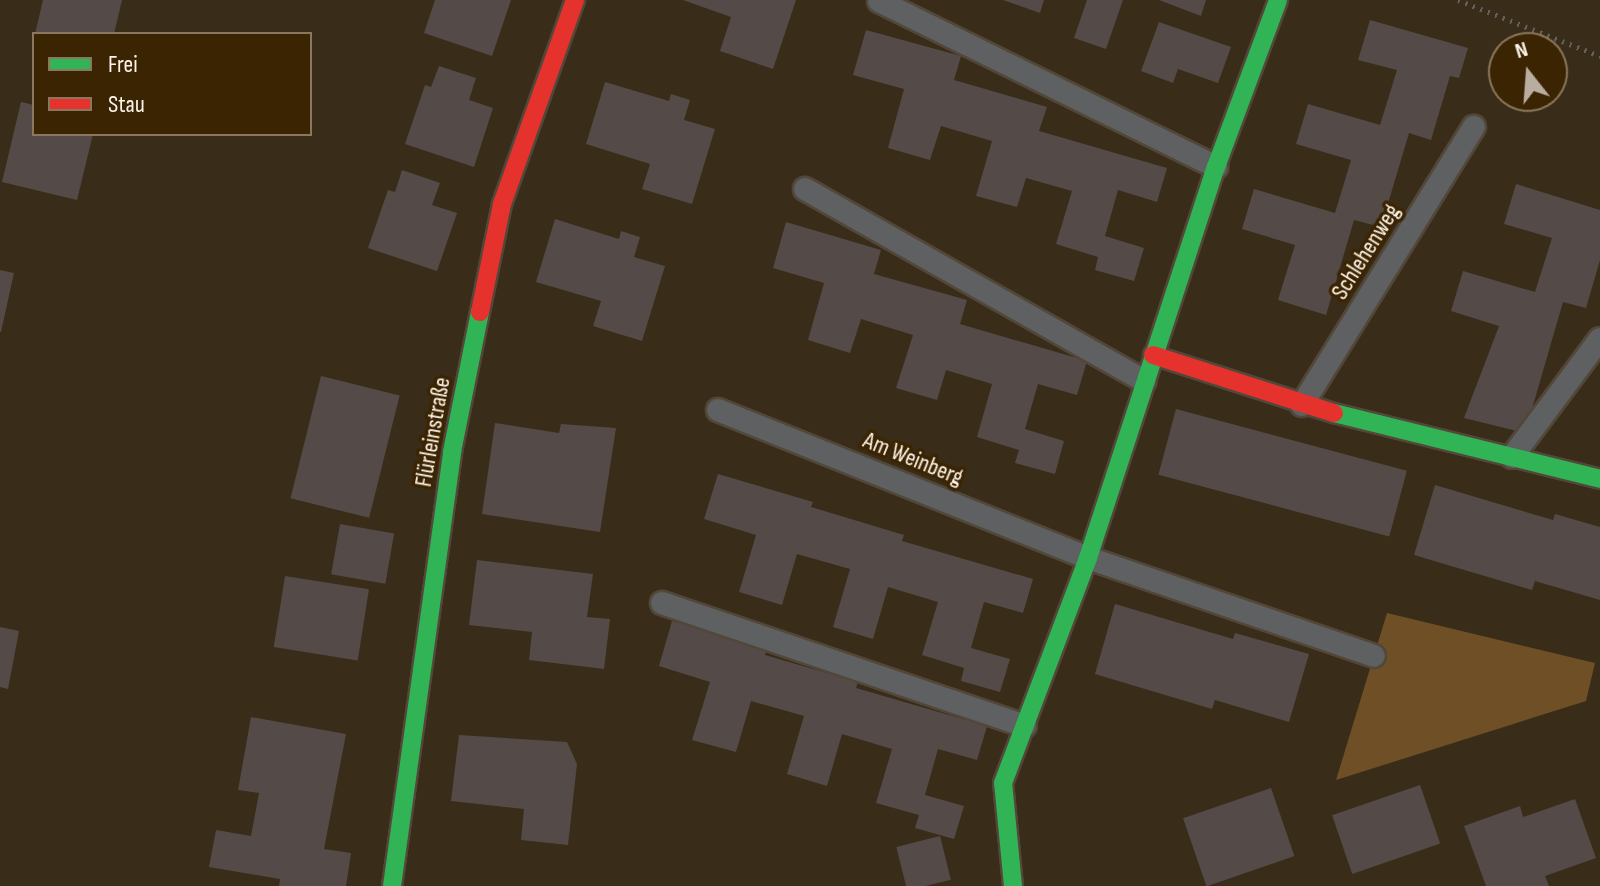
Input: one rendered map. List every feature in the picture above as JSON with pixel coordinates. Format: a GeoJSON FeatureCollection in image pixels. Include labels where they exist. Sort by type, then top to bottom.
{"type":"FeatureCollection","features":[{"type":"Feature","properties":{"kind":"street","name":"Flürleinstraße"},"geometry":{"type":"LineString","coordinates":[[392,886],[452,452],[499,219],[575,0]]}},
{"type":"Feature","properties":{"kind":"street"},"geometry":{"type":"LineString","coordinates":[[1013,886],[1003,783],[1088,558],[1216,167],[1278,0]]}},
{"type":"Feature","properties":{"kind":"street"},"geometry":{"type":"LineString","coordinates":[[1153,355],[1302,405],[1600,479]]}},
{"type":"Feature","properties":{"kind":"lane"},"geometry":{"type":"LineString","coordinates":[[879,1],[1216,167]]}},
{"type":"Feature","properties":{"kind":"lane","name":"Schlehenweg"},"geometry":{"type":"LineString","coordinates":[[1302,405],[1474,127]]}},
{"type":"Feature","properties":{"kind":"lane"},"geometry":{"type":"LineString","coordinates":[[805,189],[1144,381]]}},
{"type":"Feature","properties":{"kind":"lane"},"geometry":{"type":"LineString","coordinates":[[1512,457],[1600,339]]}},
{"type":"Feature","properties":{"kind":"lane","name":"Am Weinberg"},"geometry":{"type":"LineString","coordinates":[[718,410],[1088,558],[1374,656]]}},
{"type":"Feature","properties":{"kind":"lane"},"geometry":{"type":"LineString","coordinates":[[662,603],[1025,726]]}},
{"type":"Feature","properties":{"kind":"path"},"geometry":{"type":"LineString","coordinates":[[1458,0],[1600,56]]}},
{"type":"Feature","properties":{"kind":"shaded area"},"geometry":{"type":"Polygon","coordinates":[[[1387,613],[1595,663],[1586,701],[1336,780],[1387,613]]]}},
{"type":"Feature","properties":{"kind":"building"},"geometry":{"type":"Polygon","coordinates":[[[43,0],[122,0],[114,32],[35,32],[43,0]]]}},
{"type":"Feature","properties":{"kind":"building"},"geometry":{"type":"Polygon","coordinates":[[[435,0],[511,0],[492,56],[424,33],[435,0]]]}},
{"type":"Feature","properties":{"kind":"building"},"geometry":{"type":"Polygon","coordinates":[[[683,0],[796,0],[773,69],[720,51],[731,17],[683,0]]]}},
{"type":"Feature","properties":{"kind":"building"},"geometry":{"type":"Polygon","coordinates":[[[1003,0],[1044,0],[1040,13],[1003,0]]]}},
{"type":"Feature","properties":{"kind":"building"},"geometry":{"type":"Polygon","coordinates":[[[1087,0],[1123,0],[1106,49],[1074,38],[1087,0]]]}},
{"type":"Feature","properties":{"kind":"building"},"geometry":{"type":"Polygon","coordinates":[[[1159,0],[1206,0],[1201,16],[1159,0]]]}},
{"type":"Feature","properties":{"kind":"building"},"geometry":{"type":"Polygon","coordinates":[[[1370,20],[1468,48],[1459,78],[1450,76],[1431,140],[1409,133],[1381,227],[1354,220],[1326,315],[1278,300],[1295,245],[1242,229],[1254,189],[1335,213],[1351,160],[1296,144],[1308,104],[1380,125],[1397,70],[1358,60],[1370,20]]]}},
{"type":"Feature","properties":{"kind":"building"},"geometry":{"type":"Polygon","coordinates":[[[1159,22],[1231,47],[1218,83],[1178,69],[1173,83],[1141,71],[1159,22]]]}},
{"type":"Feature","properties":{"kind":"building"},"geometry":{"type":"Polygon","coordinates":[[[866,30],[961,56],[954,80],[1047,107],[1039,131],[1167,168],[1157,202],[1118,190],[1105,236],[1144,248],[1134,281],[1095,270],[1098,257],[1056,244],[1072,191],[1026,178],[1017,207],[976,196],[992,141],[941,126],[930,160],[888,148],[904,89],[853,75],[866,30]]]}},
{"type":"Feature","properties":{"kind":"building"},"geometry":{"type":"Polygon","coordinates":[[[439,66],[476,78],[469,100],[493,108],[474,167],[405,144],[425,85],[431,87],[439,66]]]}},
{"type":"Feature","properties":{"kind":"building"},"geometry":{"type":"Polygon","coordinates":[[[605,82],[669,101],[671,94],[690,100],[684,120],[715,129],[692,204],[642,189],[650,164],[586,144],[605,82]]]}},
{"type":"Feature","properties":{"kind":"building"},"geometry":{"type":"Polygon","coordinates":[[[21,102],[32,105],[32,136],[93,136],[77,200],[2,182],[21,102]]]}},
{"type":"Feature","properties":{"kind":"building"},"geometry":{"type":"Polygon","coordinates":[[[402,170],[440,183],[432,205],[457,213],[437,271],[368,248],[388,190],[395,192],[402,170]]]}},
{"type":"Feature","properties":{"kind":"building"},"geometry":{"type":"Polygon","coordinates":[[[1516,184],[1600,210],[1600,260],[1586,308],[1563,302],[1525,433],[1464,418],[1499,326],[1451,311],[1463,271],[1535,292],[1552,238],[1504,224],[1516,184]]]}},
{"type":"Feature","properties":{"kind":"building"},"geometry":{"type":"Polygon","coordinates":[[[555,219],[619,239],[621,231],[640,237],[634,257],[665,266],[642,341],[593,326],[601,301],[536,282],[555,219]]]}},
{"type":"Feature","properties":{"kind":"building"},"geometry":{"type":"Polygon","coordinates":[[[786,222],[881,250],[874,274],[967,300],[960,324],[1087,361],[1077,395],[1038,384],[1025,429],[1064,441],[1055,474],[1015,463],[1019,450],[977,437],[992,384],[946,370],[937,400],[896,388],[913,335],[861,319],[850,353],[808,340],[824,283],[773,268],[786,222]]]}},
{"type":"Feature","properties":{"kind":"building"},"geometry":{"type":"Polygon","coordinates":[[[0,270],[14,273],[1,332],[0,332],[0,270]]]}},
{"type":"Feature","properties":{"kind":"building"},"geometry":{"type":"Polygon","coordinates":[[[321,376],[400,396],[369,518],[291,498],[321,376]]]}},
{"type":"Feature","properties":{"kind":"building"},"geometry":{"type":"Polygon","coordinates":[[[1176,409],[1407,471],[1389,537],[1158,475],[1176,409]]]}},
{"type":"Feature","properties":{"kind":"building"},"geometry":{"type":"Polygon","coordinates":[[[495,423],[559,433],[561,424],[616,428],[600,532],[482,514],[495,423]]]}},
{"type":"Feature","properties":{"kind":"building"},"geometry":{"type":"Polygon","coordinates":[[[718,474],[813,502],[811,507],[904,535],[902,541],[1033,579],[1023,613],[984,602],[971,648],[1010,659],[1000,692],[961,681],[964,668],[922,655],[938,602],[888,587],[873,639],[833,627],[850,569],[797,554],[782,605],[739,592],[756,535],[704,519],[718,474]]]}},
{"type":"Feature","properties":{"kind":"building"},"geometry":{"type":"Polygon","coordinates":[[[1435,485],[1553,520],[1555,514],[1600,527],[1600,600],[1535,581],[1532,590],[1414,555],[1435,485]]]}},
{"type":"Feature","properties":{"kind":"building"},"geometry":{"type":"Polygon","coordinates":[[[340,524],[394,534],[385,584],[331,574],[340,524]]]}},
{"type":"Feature","properties":{"kind":"building"},"geometry":{"type":"Polygon","coordinates":[[[477,560],[593,574],[587,617],[610,619],[604,669],[529,660],[532,632],[469,625],[477,560]]]}},
{"type":"Feature","properties":{"kind":"building"},"geometry":{"type":"Polygon","coordinates":[[[285,576],[369,589],[358,660],[274,647],[285,576]]]}},
{"type":"Feature","properties":{"kind":"building"},"geometry":{"type":"Polygon","coordinates":[[[1115,604],[1233,639],[1235,633],[1309,654],[1289,722],[1215,700],[1212,709],[1095,674],[1115,604]]]}},
{"type":"Feature","properties":{"kind":"building"},"geometry":{"type":"Polygon","coordinates":[[[672,621],[767,649],[765,655],[858,682],[856,688],[987,726],[977,760],[938,749],[925,795],[964,806],[954,839],[915,828],[919,815],[876,803],[892,749],[842,734],[827,786],[787,774],[804,716],[751,701],[736,752],[692,740],[710,682],[659,666],[672,621]]]}},
{"type":"Feature","properties":{"kind":"building"},"geometry":{"type":"Polygon","coordinates":[[[0,627],[19,631],[8,689],[0,687],[0,627]]]}},
{"type":"Feature","properties":{"kind":"building"},"geometry":{"type":"Polygon","coordinates":[[[251,717],[346,734],[324,849],[351,853],[346,886],[279,886],[280,879],[209,867],[216,830],[251,836],[259,793],[238,790],[251,717]]]}},
{"type":"Feature","properties":{"kind":"building"},"geometry":{"type":"Polygon","coordinates":[[[459,735],[567,742],[577,764],[568,845],[521,840],[524,809],[451,801],[459,735]]]}},
{"type":"Feature","properties":{"kind":"building"},"geometry":{"type":"Polygon","coordinates":[[[1420,785],[1440,844],[1352,874],[1332,815],[1420,785]]]}},
{"type":"Feature","properties":{"kind":"building"},"geometry":{"type":"Polygon","coordinates":[[[1271,788],[1294,856],[1206,886],[1183,818],[1271,788]]]}},
{"type":"Feature","properties":{"kind":"building"},"geometry":{"type":"Polygon","coordinates":[[[1575,799],[1596,858],[1545,876],[1549,886],[1486,886],[1464,826],[1520,806],[1523,817],[1575,799]]]}},
{"type":"Feature","properties":{"kind":"building"},"geometry":{"type":"Polygon","coordinates":[[[940,836],[951,880],[925,886],[906,886],[896,847],[940,836]]]}},
{"type":"Feature","properties":{"kind":"traffic: fast"},"geometry":{"type":"LineString","coordinates":[[1013,886],[1003,783],[1088,558],[1216,167],[1278,0]]}},
{"type":"Feature","properties":{"kind":"traffic: fast"},"geometry":{"type":"LineString","coordinates":[[392,886],[452,452],[480,312]]}},
{"type":"Feature","properties":{"kind":"traffic: fast"},"geometry":{"type":"LineString","coordinates":[[1334,413],[1600,479]]}},
{"type":"Feature","properties":{"kind":"traffic: jam"},"geometry":{"type":"LineString","coordinates":[[480,312],[502,204],[575,0]]}},
{"type":"Feature","properties":{"kind":"traffic: jam"},"geometry":{"type":"LineString","coordinates":[[1153,355],[1334,413]]}}]}
